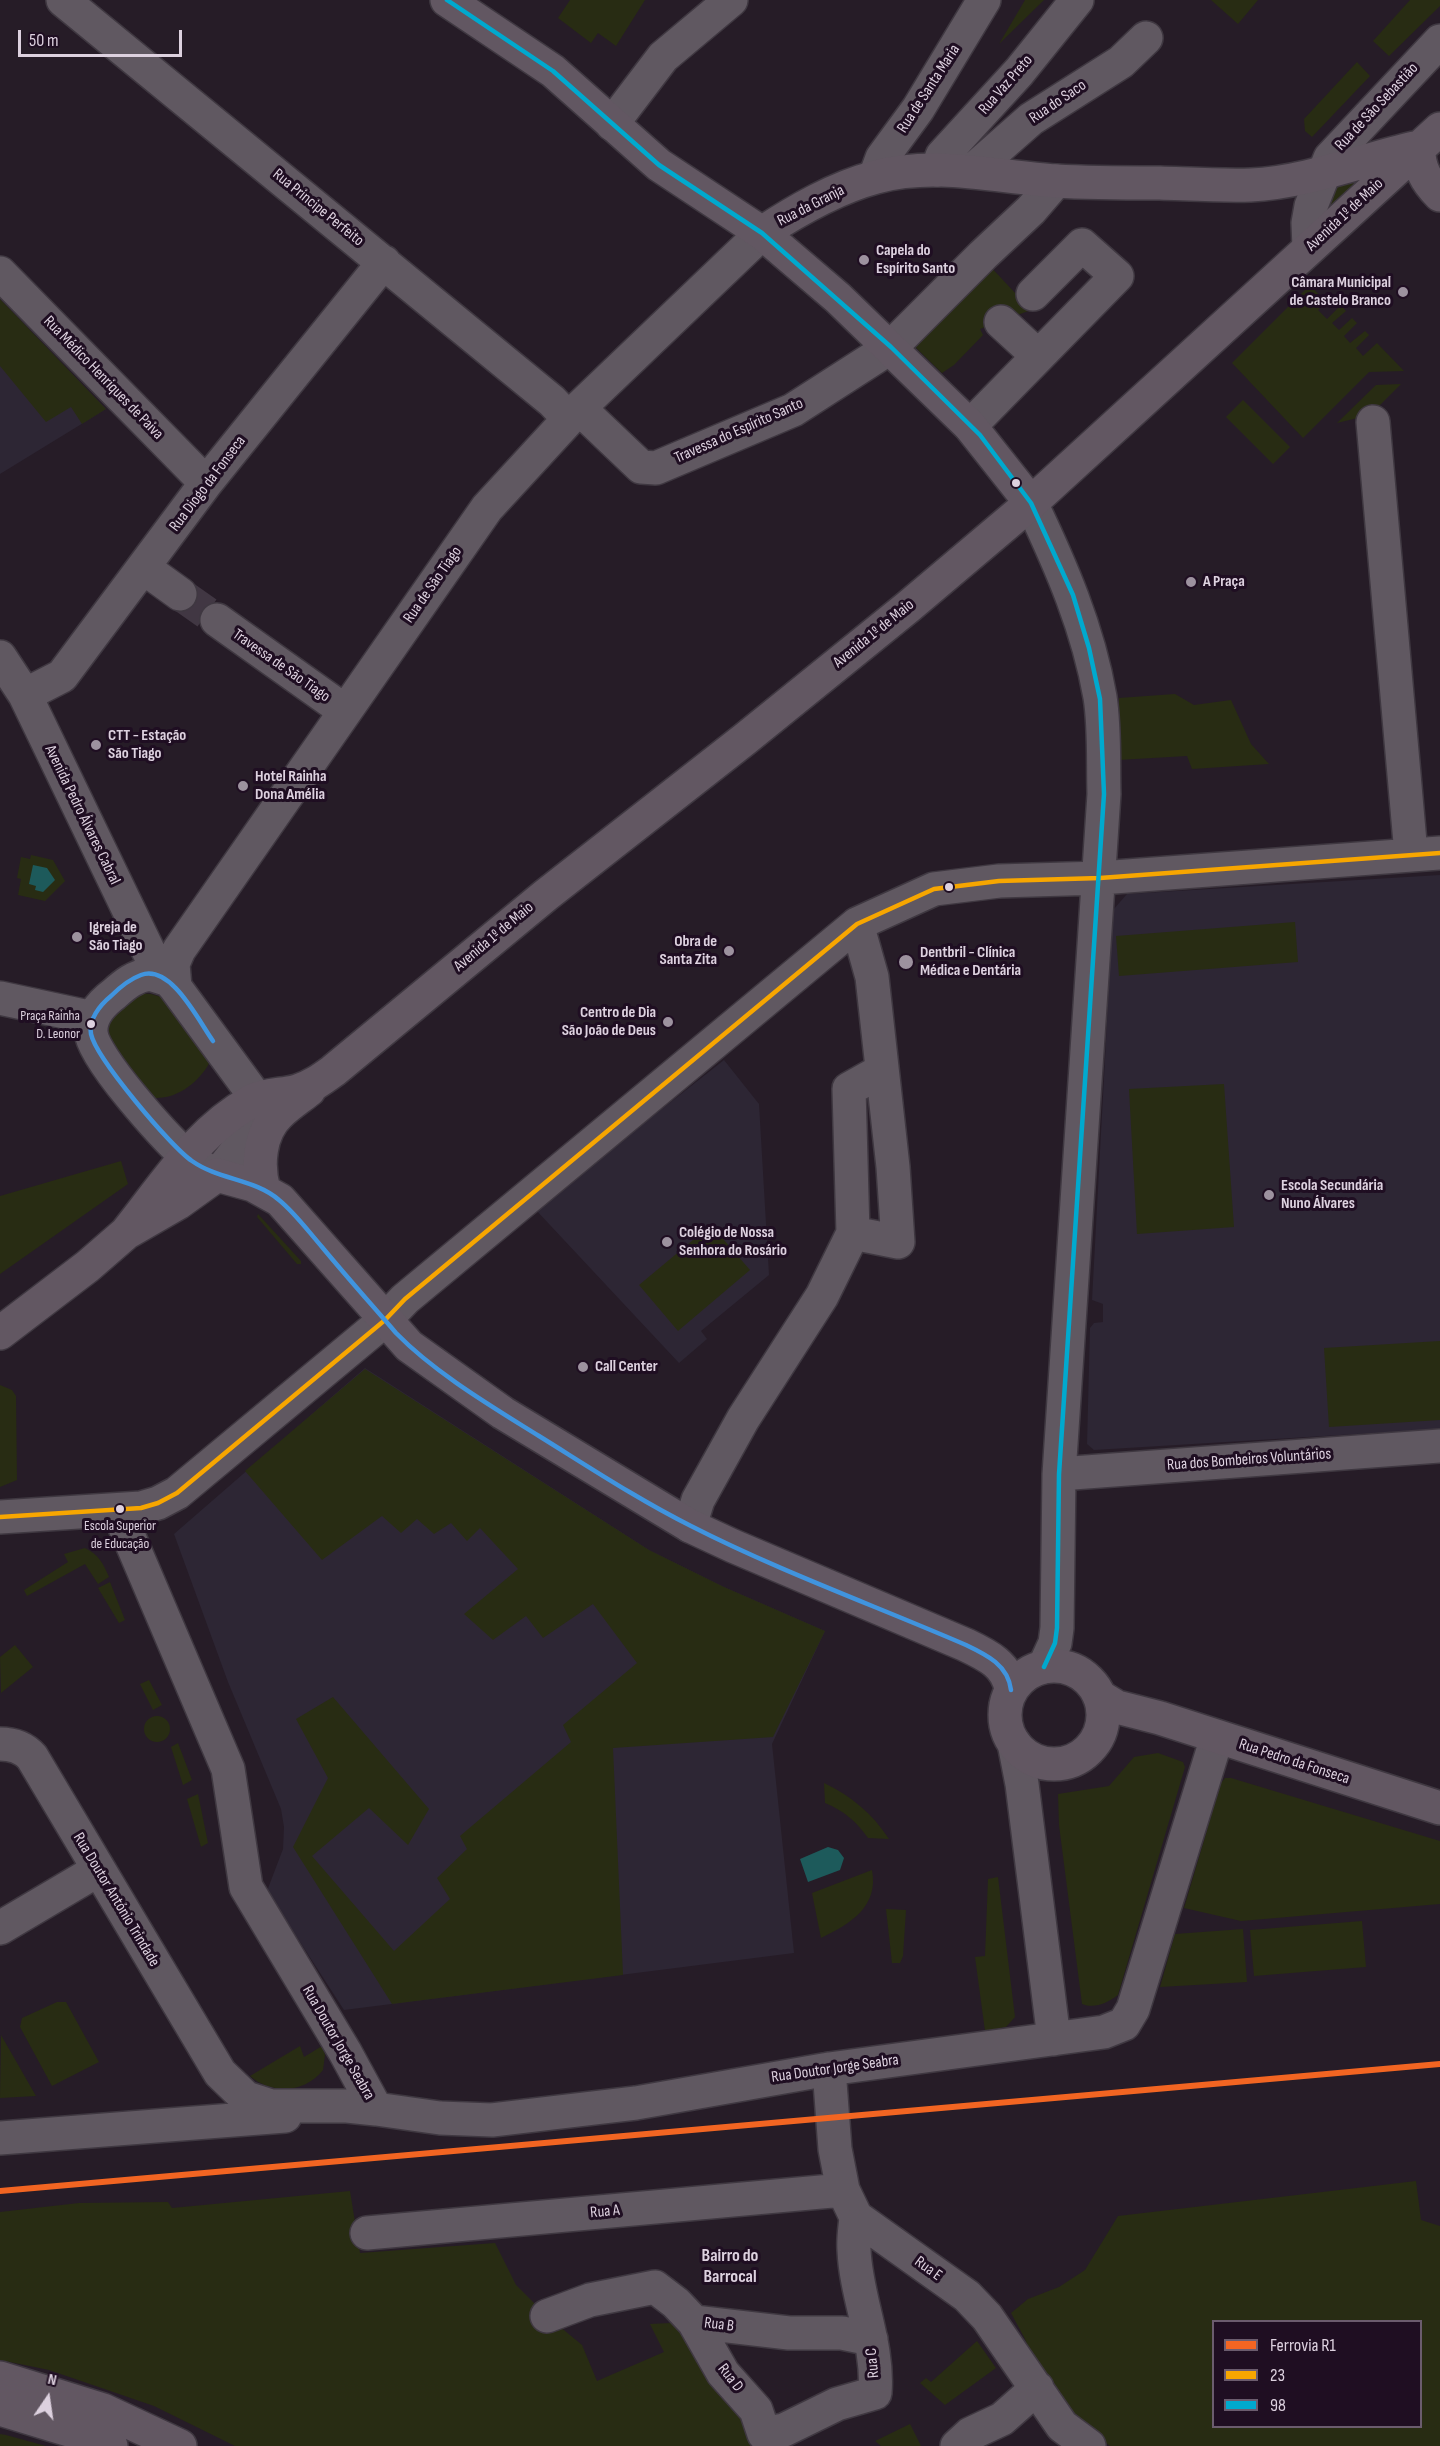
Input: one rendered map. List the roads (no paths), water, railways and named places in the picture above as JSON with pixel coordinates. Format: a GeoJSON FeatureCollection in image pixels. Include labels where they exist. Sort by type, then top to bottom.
{"type":"FeatureCollection","features":[{"type":"Feature","properties":{"kind":"main road","name":"Rua da Granja"},"geometry":{"type":"LineString","coordinates":[[447,0],[553,71],[659,165],[762,233],[819,200],[875,177],[900,172],[972,171],[1056,181],[1253,185],[1323,172],[1429,138]]}},
{"type":"Feature","properties":{"kind":"main road"},"geometry":{"type":"LineString","coordinates":[[1429,138],[1418,159],[1422,173],[1440,195]]}},
{"type":"Feature","properties":{"kind":"main road","name":"Avenida 1º de Maio"},"geometry":{"type":"LineString","coordinates":[[260,1093],[298,1091],[317,1083],[546,894],[818,680],[1031,503],[1308,235],[1429,138]]}},
{"type":"Feature","properties":{"kind":"main road"},"geometry":{"type":"LineString","coordinates":[[762,233],[891,347],[970,426],[1031,503]]}},
{"type":"Feature","properties":{"kind":"main road"},"geometry":{"type":"LineString","coordinates":[[317,1083],[277,1116],[270,1127],[262,1149],[260,1165],[272,1195],[409,1347],[503,1413],[690,1526],[966,1645],[991,1658],[1005,1671],[1010,1680],[1011,1690],[1005,1711],[1008,1733],[1023,1753],[1035,1760],[1054,1763],[1074,1759],[1086,1752],[1095,1741],[1101,1727],[1103,1712],[1093,1684],[1083,1675],[1058,1666],[1044,1667],[1031,1671],[1011,1690]]}},
{"type":"Feature","properties":{"kind":"main road"},"geometry":{"type":"LineString","coordinates":[[126,1233],[185,1156],[260,1093]]}},
{"type":"Feature","properties":{"kind":"main road"},"geometry":{"type":"LineString","coordinates":[[0,1333],[88,1266],[126,1233],[178,1203],[218,1175],[272,1195]]}},
{"type":"Feature","properties":{"kind":"main road","name":"Rua Pedro da Fonseca"},"geometry":{"type":"LineString","coordinates":[[1099,1696],[1117,1707],[1160,1718],[1440,1808]]}},
{"type":"Feature","properties":{"kind":"main road"},"geometry":{"type":"LineString","coordinates":[[1095,1741],[1119,1725],[1147,1716]]}},
{"type":"Feature","properties":{"kind":"main road"},"geometry":{"type":"LineString","coordinates":[[0,2378],[103,2410],[180,2446]]}},
{"type":"Feature","properties":{"kind":"main road"},"geometry":{"type":"LineString","coordinates":[[0,2409],[111,2446]]}},
{"type":"Feature","properties":{"kind":"street","name":"Rua Principe Perfeito"},"geometry":{"type":"LineString","coordinates":[[63,0],[552,401],[574,413]]}},
{"type":"Feature","properties":{"kind":"street"},"geometry":{"type":"LineString","coordinates":[[612,124],[663,57],[731,0]]}},
{"type":"Feature","properties":{"kind":"street","name":"Rua de Santa Maria"},"geometry":{"type":"LineString","coordinates":[[875,177],[882,158],[918,109],[984,0]]}},
{"type":"Feature","properties":{"kind":"street","name":"Rua Vaz Preto"},"geometry":{"type":"LineString","coordinates":[[937,170],[942,156],[1019,72],[1077,0]]}},
{"type":"Feature","properties":{"kind":"street","name":"Rua do Saco"},"geometry":{"type":"LineString","coordinates":[[972,171],[1031,119],[1121,62],[1146,38]]}},
{"type":"Feature","properties":{"kind":"street","name":"Rua de São Sebastião"},"geometry":{"type":"LineString","coordinates":[[1308,235],[1323,172],[1336,150],[1440,41]]}},
{"type":"Feature","properties":{"kind":"street","name":"Travessa do Espírito Santo"},"geometry":{"type":"LineString","coordinates":[[574,413],[640,467],[656,468],[793,410],[891,347],[1031,210],[1056,181]]}},
{"type":"Feature","properties":{"kind":"street"},"geometry":{"type":"LineString","coordinates":[[1253,185],[1274,187],[1291,197],[1299,205],[1308,235]]}},
{"type":"Feature","properties":{"kind":"street","name":"Rua de São Tiago"},"geometry":{"type":"LineString","coordinates":[[167,981],[179,950],[487,508],[574,413],[762,233]]}},
{"type":"Feature","properties":{"kind":"street"},"geometry":{"type":"LineString","coordinates":[[970,426],[1117,276],[1082,245],[1033,294]]}},
{"type":"Feature","properties":{"kind":"street","name":"Rua Diogo da Fonseca"},"geometry":{"type":"LineString","coordinates":[[25,695],[62,676],[206,483],[384,262]]}},
{"type":"Feature","properties":{"kind":"street","name":"Rua Médico Henriques de Paiva"},"geometry":{"type":"LineString","coordinates":[[0,273],[206,483]]}},
{"type":"Feature","properties":{"kind":"street"},"geometry":{"type":"LineString","coordinates":[[1001,322],[1038,356]]}},
{"type":"Feature","properties":{"kind":"street"},"geometry":{"type":"LineString","coordinates":[[0,1516],[118,1511],[158,1503],[177,1493],[385,1320],[405,1299],[857,924],[934,889],[999,881],[1100,878],[1426,854],[1372,422]]}},
{"type":"Feature","properties":{"kind":"street"},"geometry":{"type":"LineString","coordinates":[[1031,503],[1073,595],[1089,648],[1100,699],[1104,794],[1059,1474],[1057,1628],[1055,1643],[1044,1667]]}},
{"type":"Feature","properties":{"kind":"street"},"geometry":{"type":"LineString","coordinates":[[144,568],[180,594]]}},
{"type":"Feature","properties":{"kind":"street","name":"Travessa de São Tiago"},"geometry":{"type":"LineString","coordinates":[[217,620],[345,711]]}},
{"type":"Feature","properties":{"kind":"street","name":"Avenida Pedro Álvares Cabral"},"geometry":{"type":"LineString","coordinates":[[0,657],[25,695],[167,981],[217,1047],[260,1093]]}},
{"type":"Feature","properties":{"kind":"street"},"geometry":{"type":"LineString","coordinates":[[853,1233],[898,1242],[893,1167],[872,977],[857,924]]}},
{"type":"Feature","properties":{"kind":"street"},"geometry":{"type":"LineString","coordinates":[[167,981],[141,975],[109,997],[93,1018],[90,1033],[96,1049],[109,1068],[185,1156],[218,1175],[245,1140],[260,1093]]}},
{"type":"Feature","properties":{"kind":"street"},"geometry":{"type":"LineString","coordinates":[[0,998],[93,1018]]}},
{"type":"Feature","properties":{"kind":"street"},"geometry":{"type":"LineString","coordinates":[[690,1526],[698,1500],[743,1419],[822,1296],[853,1233],[849,1089],[882,1071]]}},
{"type":"Feature","properties":{"kind":"street","name":"Rua dos Bombeiros Voluntários"},"geometry":{"type":"LineString","coordinates":[[1059,1474],[1440,1446]]}},
{"type":"Feature","properties":{"kind":"street","name":"Rua Doutor Jorge Seabra"},"geometry":{"type":"LineString","coordinates":[[118,1511],[228,1769],[246,1887],[376,2109],[440,2118],[492,2120],[636,2103],[829,2069],[1104,2032],[1124,2024],[1130,2018],[1216,1737]]}},
{"type":"Feature","properties":{"kind":"street","name":"Rua Doutor António Trindade"},"geometry":{"type":"LineString","coordinates":[[0,1743],[27,1752],[220,2073],[246,2098],[258,2103],[271,2106],[314,2107]]}},
{"type":"Feature","properties":{"kind":"street"},"geometry":{"type":"LineString","coordinates":[[1014,1743],[1022,1784],[1054,2039]]}},
{"type":"Feature","properties":{"kind":"street"},"geometry":{"type":"LineString","coordinates":[[0,1928],[98,1870]]}},
{"type":"Feature","properties":{"kind":"street"},"geometry":{"type":"LineString","coordinates":[[314,2107],[334,2086],[348,2058]]}},
{"type":"Feature","properties":{"kind":"street"},"geometry":{"type":"LineString","coordinates":[[829,2069],[835,2149],[850,2204]]}},
{"type":"Feature","properties":{"kind":"street"},"geometry":{"type":"LineString","coordinates":[[108,2130],[126,2117],[193,2112],[204,2106],[212,2097],[220,2073]]}},
{"type":"Feature","properties":{"kind":"street"},"geometry":{"type":"LineString","coordinates":[[0,2138],[271,2118],[289,2116],[314,2107],[347,2106],[376,2109]]}},
{"type":"Feature","properties":{"kind":"street","name":"Rua A"},"geometry":{"type":"LineString","coordinates":[[367,2233],[850,2204]]}},
{"type":"Feature","properties":{"kind":"street","name":"Rua C"},"geometry":{"type":"LineString","coordinates":[[764,2434],[784,2430],[837,2404],[875,2393],[876,2378],[871,2339],[854,2249],[850,2204]]}},
{"type":"Feature","properties":{"kind":"street","name":"Rua E"},"geometry":{"type":"LineString","coordinates":[[850,2204],[967,2296],[987,2317],[1062,2426],[1089,2446]]}},
{"type":"Feature","properties":{"kind":"street","name":"Rua B"},"geometry":{"type":"LineString","coordinates":[[547,2316],[590,2300],[655,2287],[676,2303],[694,2322],[789,2333],[842,2332],[871,2339]]}},
{"type":"Feature","properties":{"kind":"street","name":"Rua D"},"geometry":{"type":"LineString","coordinates":[[694,2322],[723,2373],[756,2410],[764,2434]]}},
{"type":"Feature","properties":{"kind":"street"},"geometry":{"type":"LineString","coordinates":[[957,2446],[970,2434],[1002,2419],[1037,2388]]}},
{"type":"Feature","properties":{"kind":"tunnel"},"geometry":{"type":"LineString","coordinates":[[180,594],[217,620]]}},
{"type":"Feature","properties":{"kind":"rail line","name":"R1"},"geometry":{"type":"LineString","coordinates":[[0,2191],[1440,2064]]}},
{"type":"Feature","properties":{"kind":"place","name":"Capela do Espírito Santo"},"geometry":{"type":"Point","coordinates":[864,260]}},
{"type":"Feature","properties":{"kind":"place","name":"Câmara Municipal de Castelo Branco"},"geometry":{"type":"Point","coordinates":[1403,292]}},
{"type":"Feature","properties":{"kind":"place","name":"A Praça"},"geometry":{"type":"Point","coordinates":[1191,582]}},
{"type":"Feature","properties":{"kind":"place","name":"CTT - Estação São Tiago"},"geometry":{"type":"Point","coordinates":[96,745]}},
{"type":"Feature","properties":{"kind":"place","name":"Hotel Rainha Dona Amélia"},"geometry":{"type":"Point","coordinates":[243,786]}},
{"type":"Feature","properties":{"kind":"place","name":"Igreja de São Tiago"},"geometry":{"type":"Point","coordinates":[77,937]}},
{"type":"Feature","properties":{"kind":"place","name":"Obra de Santa Zita"},"geometry":{"type":"Point","coordinates":[729,951]}},
{"type":"Feature","properties":{"kind":"place","name":"Dentbril - Clínica Médica e Dentária"},"geometry":{"type":"Point","coordinates":[906,962]}},
{"type":"Feature","properties":{"kind":"place","name":"Centro de Dia São João de Deus"},"geometry":{"type":"Point","coordinates":[668,1022]}},
{"type":"Feature","properties":{"kind":"place","name":"Praça Rainha D. Leonor"},"geometry":{"type":"Point","coordinates":[91,1024]}},
{"type":"Feature","properties":{"kind":"place","name":"Escola Secundária Nuno Álvares"},"geometry":{"type":"Point","coordinates":[1269,1195]}},
{"type":"Feature","properties":{"kind":"place","name":"Colégio de Nossa Senhora do Rosário"},"geometry":{"type":"Point","coordinates":[667,1242]}},
{"type":"Feature","properties":{"kind":"place","name":"Call Center"},"geometry":{"type":"Point","coordinates":[583,1367]}},
{"type":"Feature","properties":{"kind":"place","name":"Escola Superior de Educação"},"geometry":{"type":"Point","coordinates":[120,1509]}},
{"type":"Feature","properties":{"kind":"district","name":"Bairro do Barrocal"},"geometry":{"type":"Point","coordinates":[730,2266]}}]}
